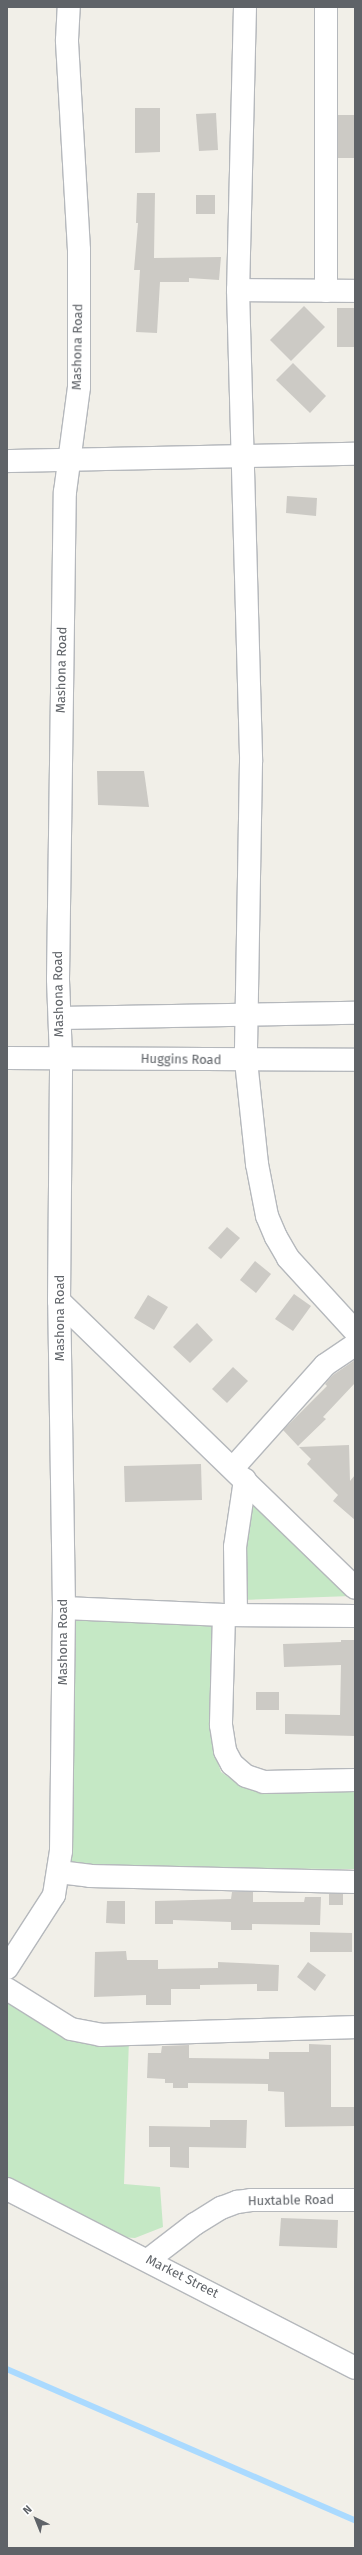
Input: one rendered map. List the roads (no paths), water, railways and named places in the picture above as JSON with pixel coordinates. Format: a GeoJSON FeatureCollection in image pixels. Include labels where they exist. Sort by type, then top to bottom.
{"type":"FeatureCollection","features":[{"type":"Feature","properties":{"kind":"street","name":"Mashona Road"},"geometry":{"type":"LineString","coordinates":[[7,1968],[54,1895],[59,1872],[61,1851],[64,1608],[59,1301],[61,1058],[58,947],[68,459],[79,387],[79,250],[67,40],[69,7]]}},
{"type":"Feature","properties":{"kind":"street"},"geometry":{"type":"LineString","coordinates":[[245,7],[238,290],[244,456],[250,762],[246,1061],[257,1164],[267,1216],[276,1237],[288,1258],[355,1331]]}},
{"type":"Feature","properties":{"kind":"street"},"geometry":{"type":"LineString","coordinates":[[326,7],[326,291]]}},
{"type":"Feature","properties":{"kind":"street"},"geometry":{"type":"LineString","coordinates":[[238,290],[355,291]]}},
{"type":"Feature","properties":{"kind":"street"},"geometry":{"type":"LineString","coordinates":[[7,461],[355,454]]}},
{"type":"Feature","properties":{"kind":"street"},"geometry":{"type":"LineString","coordinates":[[60,1018],[247,1017],[355,1013]]}},
{"type":"Feature","properties":{"kind":"street","name":"Huggins Road"},"geometry":{"type":"LineString","coordinates":[[7,1058],[246,1061],[355,1060]]}},
{"type":"Feature","properties":{"kind":"street"},"geometry":{"type":"LineString","coordinates":[[59,1301],[355,1588]]}},
{"type":"Feature","properties":{"kind":"street"},"geometry":{"type":"LineString","coordinates":[[355,1344],[325,1365],[239,1474],[222,1725],[226,1751],[232,1764],[246,1776],[264,1782],[355,1780]]}},
{"type":"Feature","properties":{"kind":"street"},"geometry":{"type":"LineString","coordinates":[[64,1608],[230,1615],[355,1616]]}},
{"type":"Feature","properties":{"kind":"street"},"geometry":{"type":"LineString","coordinates":[[59,1872],[90,1876],[355,1882]]}},
{"type":"Feature","properties":{"kind":"street"},"geometry":{"type":"LineString","coordinates":[[7,1988],[71,2029],[101,2035],[355,2027]]}},
{"type":"Feature","properties":{"kind":"street","name":"Market Street"},"geometry":{"type":"LineString","coordinates":[[7,2189],[148,2260],[355,2368]]}},
{"type":"Feature","properties":{"kind":"street","name":"Huxtable Road"},"geometry":{"type":"LineString","coordinates":[[148,2260],[195,2224],[221,2208],[237,2202],[251,2200],[355,2200]]}},
{"type":"Feature","properties":{"kind":"waterway"},"geometry":{"type":"LineString","coordinates":[[7,2369],[355,2520]]}}]}
